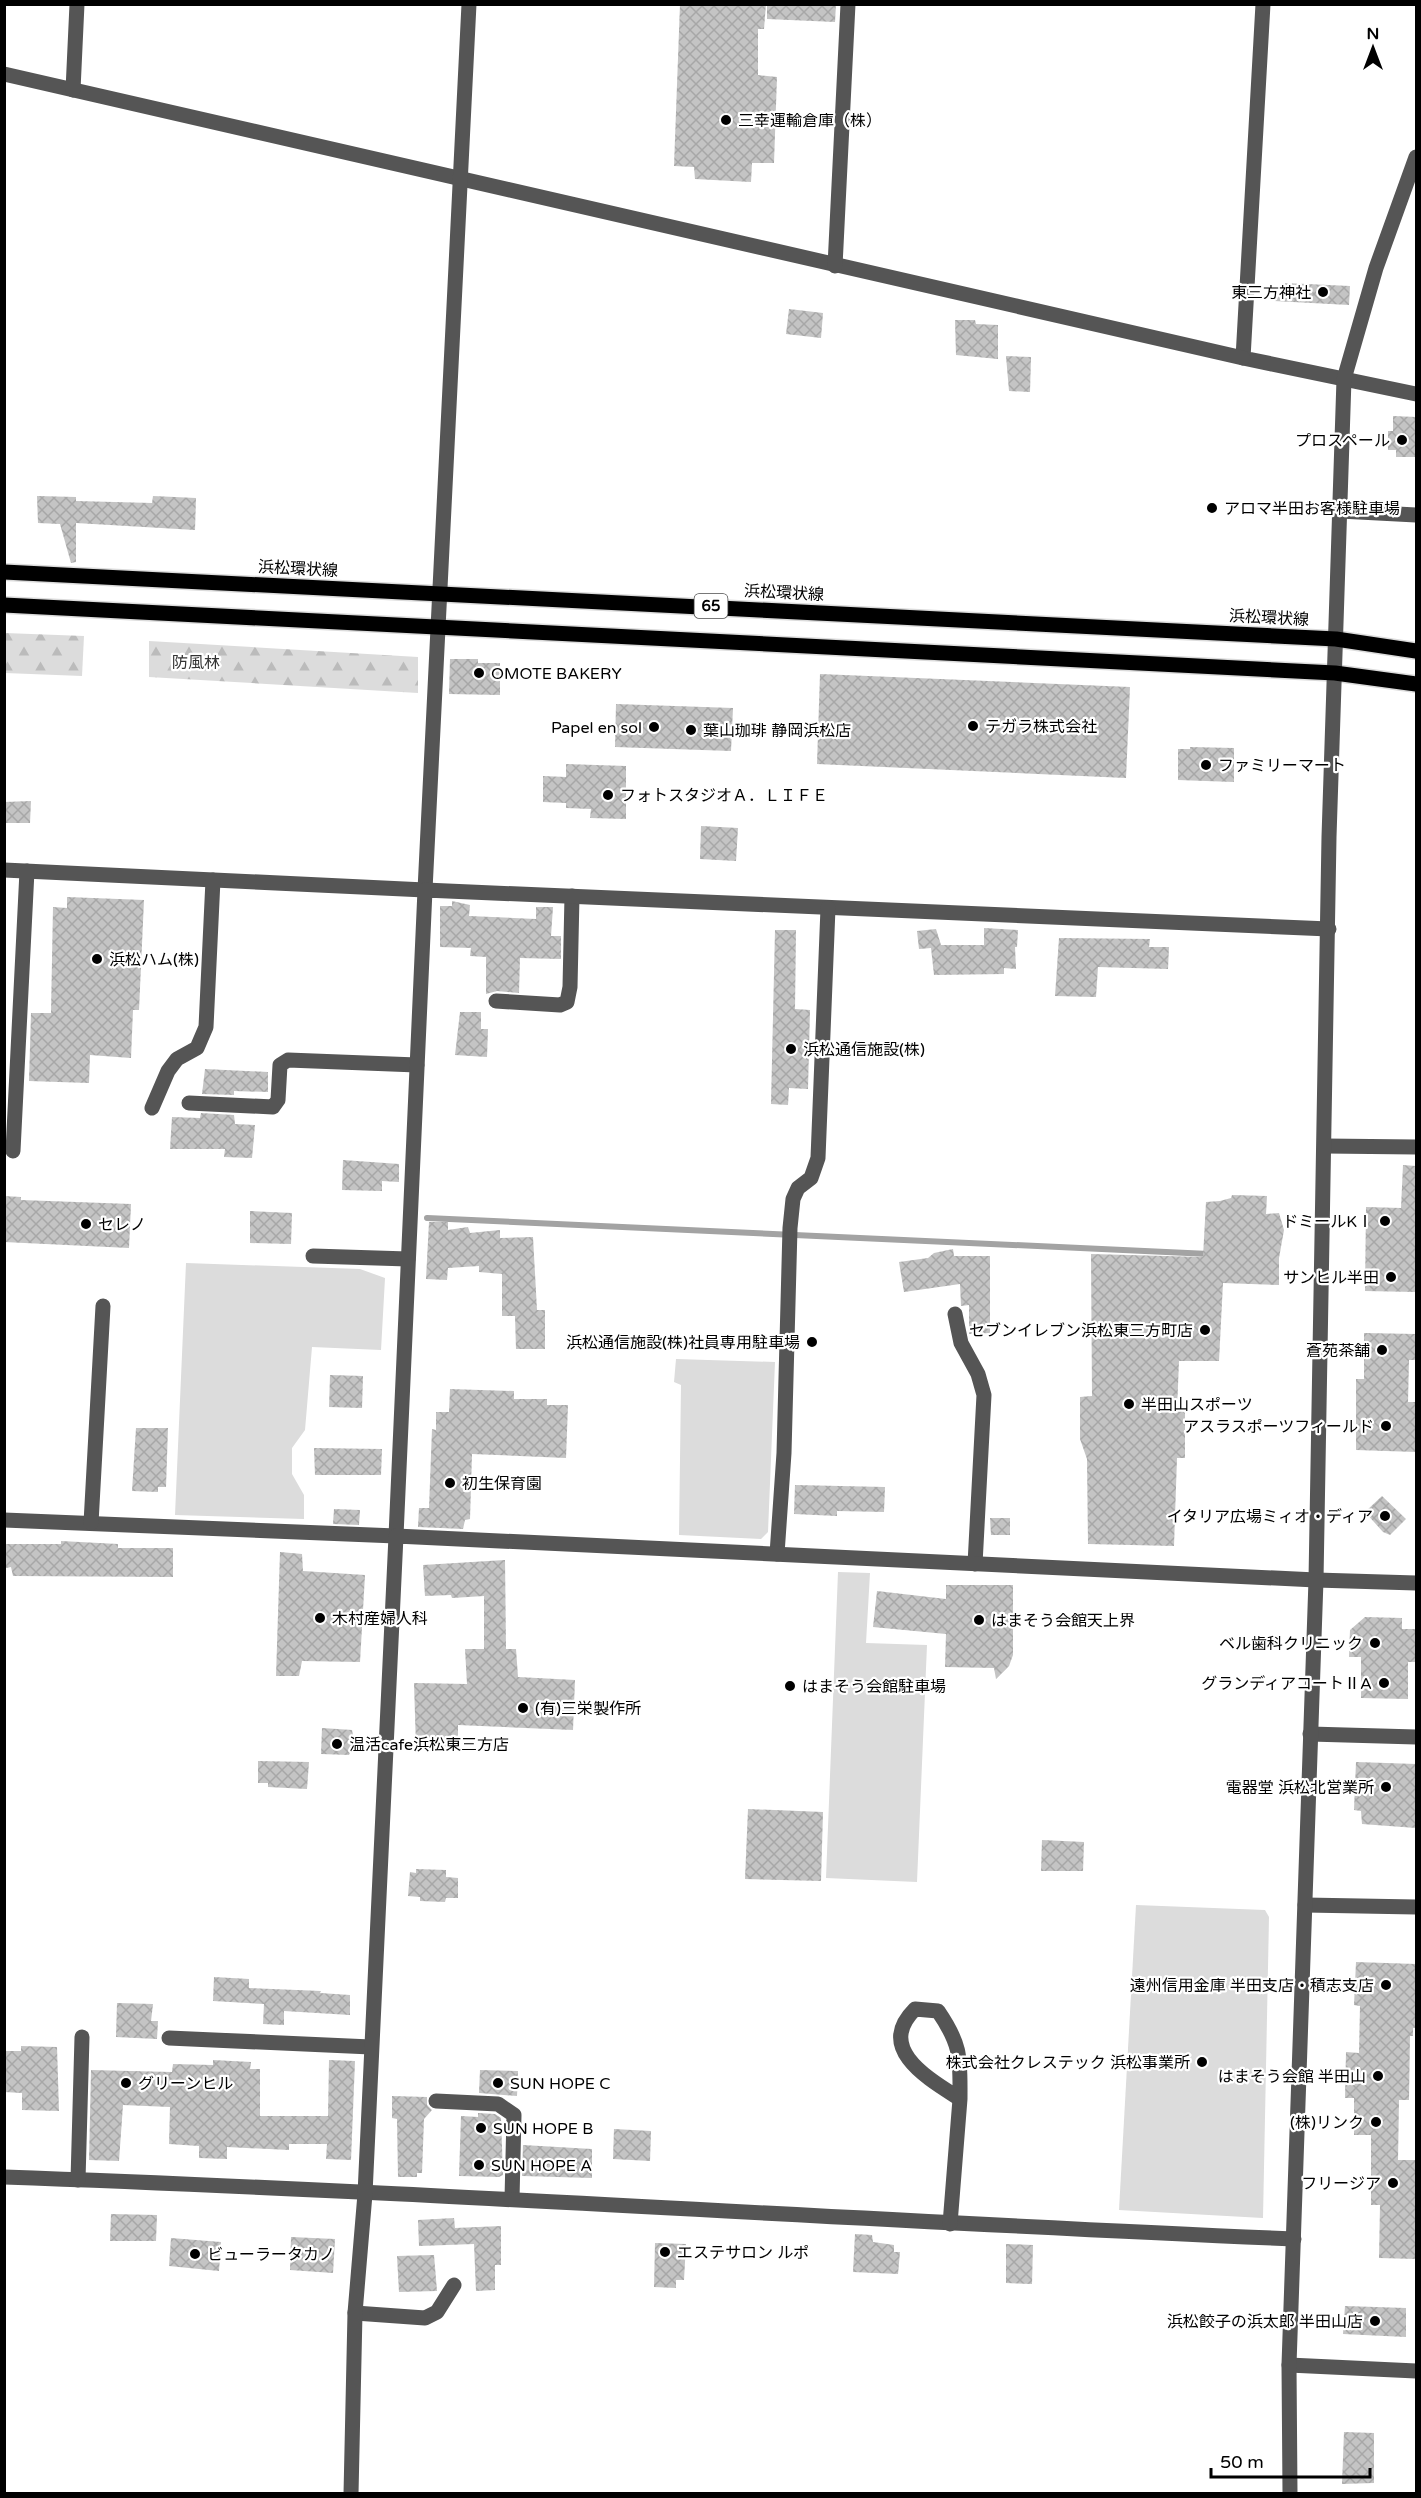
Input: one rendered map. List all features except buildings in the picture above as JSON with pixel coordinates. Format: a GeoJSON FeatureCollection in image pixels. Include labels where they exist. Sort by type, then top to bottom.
{"type":"FeatureCollection","features":[{"type":"Feature","properties":{"kind":"main road","name":"浜松環状線"},"geometry":{"type":"LineString","coordinates":[[4,572],[1336,639],[1416,651]]}},
{"type":"Feature","properties":{"kind":"main road","name":"65"},"geometry":{"type":"LineString","coordinates":[[4,605],[1335,673],[1416,684]]}},
{"type":"Feature","properties":{"kind":"street"},"geometry":{"type":"LineString","coordinates":[[74,90],[77,4]]}},
{"type":"Feature","properties":{"kind":"street"},"geometry":{"type":"LineString","coordinates":[[351,2493],[355,2313],[365,2194],[425,890],[469,4]]}},
{"type":"Feature","properties":{"kind":"street"},"geometry":{"type":"LineString","coordinates":[[835,266],[848,4]]}},
{"type":"Feature","properties":{"kind":"street"},"geometry":{"type":"LineString","coordinates":[[1243,358],[1263,4]]}},
{"type":"Feature","properties":{"kind":"street"},"geometry":{"type":"LineString","coordinates":[[4,74],[461,177],[835,266],[1243,358],[1416,394]]}},
{"type":"Feature","properties":{"kind":"street"},"geometry":{"type":"LineString","coordinates":[[1290,2493],[1289,2366],[1316,1580],[1329,929],[1344,379],[1376,268],[1416,157]]}},
{"type":"Feature","properties":{"kind":"street"},"geometry":{"type":"LineString","coordinates":[[1340,511],[1416,515]]}},
{"type":"Feature","properties":{"kind":"street"},"geometry":{"type":"LineString","coordinates":[[4,870],[1329,929]]}},
{"type":"Feature","properties":{"kind":"street"},"geometry":{"type":"LineString","coordinates":[[13,1151],[27,871]]}},
{"type":"Feature","properties":{"kind":"street"},"geometry":{"type":"LineString","coordinates":[[152,1108],[168,1071],[177,1059],[197,1048],[206,1027],[213,880]]}},
{"type":"Feature","properties":{"kind":"street"},"geometry":{"type":"LineString","coordinates":[[496,1001],[560,1005],[567,1002],[570,987],[572,896]]}},
{"type":"Feature","properties":{"kind":"street"},"geometry":{"type":"LineString","coordinates":[[777,1554],[784,1453],[789,1232],[792,1199],[798,1188],[811,1178],[818,1158],[828,908]]}},
{"type":"Feature","properties":{"kind":"street"},"geometry":{"type":"LineString","coordinates":[[189,1103],[273,1107],[278,1100],[280,1065],[288,1060],[417,1065]]}},
{"type":"Feature","properties":{"kind":"street"},"geometry":{"type":"LineString","coordinates":[[1325,1146],[1416,1147]]}},
{"type":"Feature","properties":{"kind":"street"},"geometry":{"type":"LineString","coordinates":[[313,1256],[408,1259]]}},
{"type":"Feature","properties":{"kind":"street"},"geometry":{"type":"LineString","coordinates":[[91,1523],[103,1306]]}},
{"type":"Feature","properties":{"kind":"street"},"geometry":{"type":"LineString","coordinates":[[955,1314],[961,1342],[978,1374],[984,1395],[975,1564]]}},
{"type":"Feature","properties":{"kind":"street"},"geometry":{"type":"LineString","coordinates":[[4,1520],[1416,1583]]}},
{"type":"Feature","properties":{"kind":"street"},"geometry":{"type":"LineString","coordinates":[[1310,1734],[1416,1737]]}},
{"type":"Feature","properties":{"kind":"street"},"geometry":{"type":"LineString","coordinates":[[1305,1905],[1416,1906]]}},
{"type":"Feature","properties":{"kind":"street"},"geometry":{"type":"LineString","coordinates":[[950,2224],[960,2099],[959,2049],[938,2011],[915,2009],[905,2019],[902,2036],[906,2056],[920,2073],[960,2099]]}},
{"type":"Feature","properties":{"kind":"street"},"geometry":{"type":"LineString","coordinates":[[78,2180],[82,2037]]}},
{"type":"Feature","properties":{"kind":"street"},"geometry":{"type":"LineString","coordinates":[[170,2038],[371,2047]]}},
{"type":"Feature","properties":{"kind":"street"},"geometry":{"type":"LineString","coordinates":[[436,2101],[498,2104],[514,2115],[512,2199]]}},
{"type":"Feature","properties":{"kind":"street"},"geometry":{"type":"LineString","coordinates":[[4,2177],[512,2199],[950,2224],[1294,2239]]}},
{"type":"Feature","properties":{"kind":"street"},"geometry":{"type":"LineString","coordinates":[[355,2313],[425,2318],[437,2312],[454,2285]]}},
{"type":"Feature","properties":{"kind":"street"},"geometry":{"type":"LineString","coordinates":[[1289,2366],[1416,2371]]}},
{"type":"Feature","properties":{"kind":"green space"},"geometry":{"type":"Polygon","coordinates":[[[5,633],[84,636],[82,676],[5,673],[5,633]]]}},
{"type":"Feature","properties":{"kind":"green space","name":"防風林"},"geometry":{"type":"Polygon","coordinates":[[[149,641],[418,657],[418,693],[149,677],[149,641]]]}},
{"type":"Feature","properties":{"kind":"green space"},"geometry":{"type":"Polygon","coordinates":[[[186,1263],[360,1269],[385,1278],[381,1350],[312,1347],[305,1430],[292,1448],[292,1474],[304,1495],[304,1519],[175,1515],[186,1263]]]}},
{"type":"Feature","properties":{"kind":"green space"},"geometry":{"type":"Polygon","coordinates":[[[676,1359],[775,1362],[768,1532],[761,1539],[679,1535],[681,1385],[674,1382],[676,1359]]]}},
{"type":"Feature","properties":{"kind":"green space"},"geometry":{"type":"Polygon","coordinates":[[[838,1572],[870,1573],[866,1643],[927,1645],[917,1882],[826,1878],[838,1572]]]}},
{"type":"Feature","properties":{"kind":"green space"},"geometry":{"type":"Polygon","coordinates":[[[1136,1905],[1265,1910],[1269,1917],[1263,2218],[1119,2210],[1136,1905]]]}},
{"type":"Feature","properties":{"kind":"waterway"},"geometry":{"type":"LineString","coordinates":[[427,1218],[1209,1254]]}},
{"type":"Feature","properties":{"kind":"place","name":"三幸運輸倉庫（株）"},"geometry":{"type":"Point","coordinates":[726,120]}},
{"type":"Feature","properties":{"kind":"place","name":"東三方神社"},"geometry":{"type":"Point","coordinates":[1323,292]}},
{"type":"Feature","properties":{"kind":"place","name":"プロスペール"},"geometry":{"type":"Point","coordinates":[1402,440]}},
{"type":"Feature","properties":{"kind":"place","name":"アロマ半田お客様駐車場"},"geometry":{"type":"Point","coordinates":[1212,508]}},
{"type":"Feature","properties":{"kind":"place","name":"OMOTE BAKERY"},"geometry":{"type":"Point","coordinates":[479,673]}},
{"type":"Feature","properties":{"kind":"place","name":"テガラ株式会社"},"geometry":{"type":"Point","coordinates":[973,726]}},
{"type":"Feature","properties":{"kind":"place","name":"Papel en sol"},"geometry":{"type":"Point","coordinates":[654,727]}},
{"type":"Feature","properties":{"kind":"place","name":"葉山珈琲 静岡浜松店"},"geometry":{"type":"Point","coordinates":[691,730]}},
{"type":"Feature","properties":{"kind":"place","name":"ファミリーマート"},"geometry":{"type":"Point","coordinates":[1206,765]}},
{"type":"Feature","properties":{"kind":"place","name":"フォトスタジオＡ．ＬＩＦＥ"},"geometry":{"type":"Point","coordinates":[608,795]}},
{"type":"Feature","properties":{"kind":"place","name":"浜松ハム(株)"},"geometry":{"type":"Point","coordinates":[97,959]}},
{"type":"Feature","properties":{"kind":"place","name":"浜松通信施設(株)"},"geometry":{"type":"Point","coordinates":[791,1049]}},
{"type":"Feature","properties":{"kind":"place","name":"ドミールKⅠ"},"geometry":{"type":"Point","coordinates":[1385,1221]}},
{"type":"Feature","properties":{"kind":"place","name":"セレノ"},"geometry":{"type":"Point","coordinates":[86,1224]}},
{"type":"Feature","properties":{"kind":"place","name":"サンヒル半田"},"geometry":{"type":"Point","coordinates":[1391,1277]}},
{"type":"Feature","properties":{"kind":"place","name":"セブンイレブン浜松東三方町店"},"geometry":{"type":"Point","coordinates":[1205,1330]}},
{"type":"Feature","properties":{"kind":"place","name":"浜松通信施設(株)社員専用駐車場"},"geometry":{"type":"Point","coordinates":[812,1342]}},
{"type":"Feature","properties":{"kind":"place","name":"蒼苑茶舗"},"geometry":{"type":"Point","coordinates":[1382,1350]}},
{"type":"Feature","properties":{"kind":"place","name":"半田山スポーツ"},"geometry":{"type":"Point","coordinates":[1129,1404]}},
{"type":"Feature","properties":{"kind":"place","name":"アスラスポーツフィールド"},"geometry":{"type":"Point","coordinates":[1386,1426]}},
{"type":"Feature","properties":{"kind":"place","name":"初生保育園"},"geometry":{"type":"Point","coordinates":[450,1483]}},
{"type":"Feature","properties":{"kind":"place","name":"イタリア広場ミィオ・ディア"},"geometry":{"type":"Point","coordinates":[1385,1516]}},
{"type":"Feature","properties":{"kind":"place","name":"木村産婦人科"},"geometry":{"type":"Point","coordinates":[320,1618]}},
{"type":"Feature","properties":{"kind":"place","name":"はまそう会館天上界"},"geometry":{"type":"Point","coordinates":[979,1620]}},
{"type":"Feature","properties":{"kind":"place","name":"ベル歯科クリニック"},"geometry":{"type":"Point","coordinates":[1375,1643]}},
{"type":"Feature","properties":{"kind":"place","name":"グランディアコートⅡA"},"geometry":{"type":"Point","coordinates":[1384,1683]}},
{"type":"Feature","properties":{"kind":"place","name":"はまそう会館駐車場"},"geometry":{"type":"Point","coordinates":[790,1686]}},
{"type":"Feature","properties":{"kind":"place","name":"(有)三栄製作所"},"geometry":{"type":"Point","coordinates":[523,1708]}},
{"type":"Feature","properties":{"kind":"place","name":"温活cafe浜松東三方店"},"geometry":{"type":"Point","coordinates":[337,1744]}},
{"type":"Feature","properties":{"kind":"place","name":"電器堂 浜松北営業所"},"geometry":{"type":"Point","coordinates":[1386,1787]}},
{"type":"Feature","properties":{"kind":"place","name":"遠州信用金庫 半田支店・積志支店"},"geometry":{"type":"Point","coordinates":[1386,1985]}},
{"type":"Feature","properties":{"kind":"place","name":"株式会社クレステック 浜松事業所"},"geometry":{"type":"Point","coordinates":[1202,2062]}},
{"type":"Feature","properties":{"kind":"place","name":"はまそう会館 半田山"},"geometry":{"type":"Point","coordinates":[1378,2076]}},
{"type":"Feature","properties":{"kind":"place","name":"グリーンヒル"},"geometry":{"type":"Point","coordinates":[126,2083]}},
{"type":"Feature","properties":{"kind":"place","name":"SUN HOPE C"},"geometry":{"type":"Point","coordinates":[498,2083]}},
{"type":"Feature","properties":{"kind":"place","name":"(株)リンク"},"geometry":{"type":"Point","coordinates":[1376,2122]}},
{"type":"Feature","properties":{"kind":"place","name":"SUN HOPE B"},"geometry":{"type":"Point","coordinates":[481,2128]}},
{"type":"Feature","properties":{"kind":"place","name":"SUN HOPE A"},"geometry":{"type":"Point","coordinates":[479,2165]}},
{"type":"Feature","properties":{"kind":"place","name":"フリージア"},"geometry":{"type":"Point","coordinates":[1393,2183]}},
{"type":"Feature","properties":{"kind":"place","name":"エステサロン ルポ"},"geometry":{"type":"Point","coordinates":[665,2252]}},
{"type":"Feature","properties":{"kind":"place","name":"ビューラータカノ"},"geometry":{"type":"Point","coordinates":[195,2254]}},
{"type":"Feature","properties":{"kind":"place","name":"浜松餃子の浜太郎 半田山店"},"geometry":{"type":"Point","coordinates":[1375,2321]}}]}
